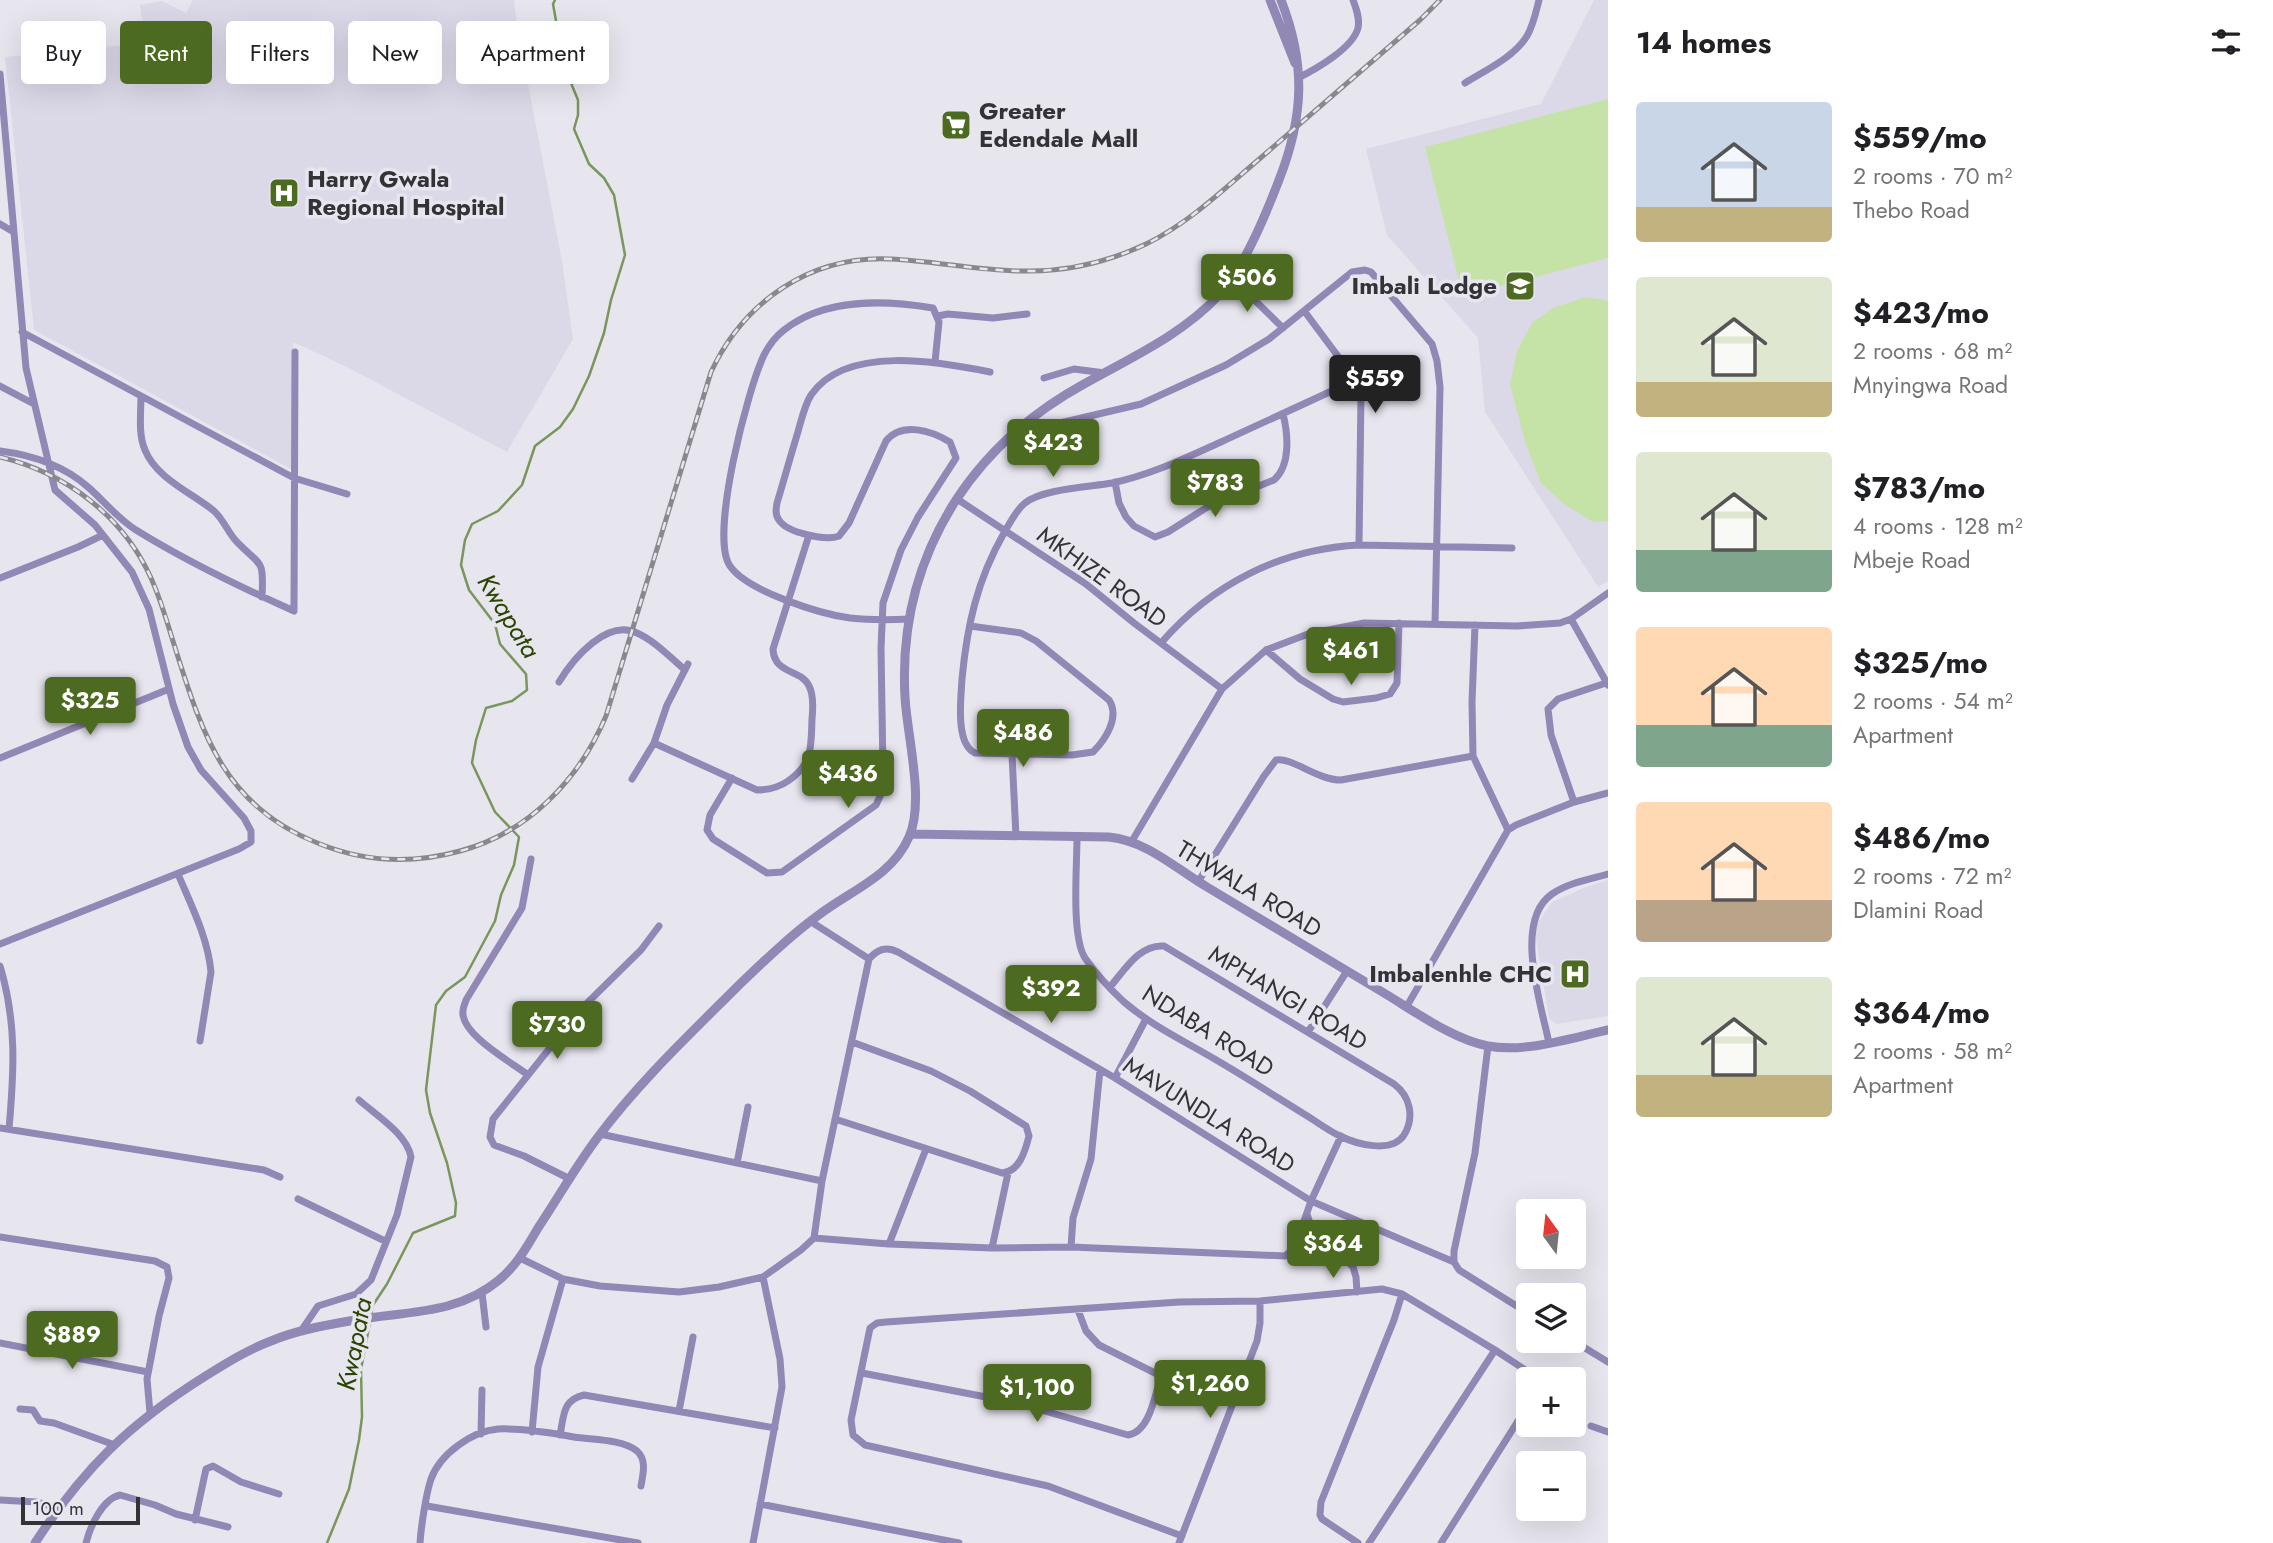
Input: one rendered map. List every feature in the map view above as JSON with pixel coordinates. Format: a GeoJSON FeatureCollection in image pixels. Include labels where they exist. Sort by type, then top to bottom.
{"type":"FeatureCollection","features":[{"type":"Feature","properties":{"kind":"street"},"geometry":{"type":"LineString","coordinates":[[1270,0],[1298,73]]}},
{"type":"Feature","properties":{"kind":"street"},"geometry":{"type":"LineString","coordinates":[[35,1543],[58,1508],[112,1444],[150,1413],[243,1355],[270,1341],[301,1331],[354,1320],[442,1309],[482,1293],[509,1272],[600,1134],[663,1061],[748,977],[810,921],[884,871],[895,859],[910,834],[914,820],[913,757],[905,697],[909,619],[922,569],[937,532],[957,499],[992,454],[1014,432],[1045,407],[1193,319],[1233,279],[1276,190],[1290,153],[1298,115],[1298,73],[1294,44],[1281,0]]}},
{"type":"Feature","properties":{"kind":"street"},"geometry":{"type":"LineString","coordinates":[[1298,73],[1327,61],[1355,34],[1358,21],[1353,0]]}},
{"type":"Feature","properties":{"kind":"street"},"geometry":{"type":"LineString","coordinates":[[1465,82],[1490,68],[1518,46],[1526,37],[1539,0]]}},
{"type":"Feature","properties":{"kind":"street"},"geometry":{"type":"LineString","coordinates":[[0,74],[22,332],[34,404],[53,483],[57,494],[88,517],[123,559],[140,588],[154,628],[183,734],[201,770],[244,818],[252,835],[252,840],[247,845],[0,944]]}},
{"type":"Feature","properties":{"kind":"street"},"geometry":{"type":"LineString","coordinates":[[0,224],[12,231]]}},
{"type":"Feature","properties":{"kind":"street"},"geometry":{"type":"LineString","coordinates":[[1060,423],[1142,404],[1248,353],[1305,312],[1352,272],[1365,270],[1378,278],[1432,344],[1436,354],[1440,387],[1435,624]]}},
{"type":"Feature","properties":{"kind":"street"},"geometry":{"type":"LineString","coordinates":[[1233,279],[1283,328]]}},
{"type":"Feature","properties":{"kind":"street"},"geometry":{"type":"LineString","coordinates":[[909,619],[882,620],[841,616],[788,601],[749,584],[740,577],[726,560],[723,545],[732,466],[750,396],[764,355],[773,340],[786,328],[802,319],[841,307],[872,302],[933,308],[938,316],[939,334],[935,362]]}},
{"type":"Feature","properties":{"kind":"street"},"geometry":{"type":"LineString","coordinates":[[1305,312],[1356,380],[1361,395],[1359,545]]}},
{"type":"Feature","properties":{"kind":"street"},"geometry":{"type":"LineString","coordinates":[[938,316],[948,314],[993,318],[1027,314]]}},
{"type":"Feature","properties":{"kind":"street"},"geometry":{"type":"LineString","coordinates":[[22,332],[294,478],[347,494]]}},
{"type":"Feature","properties":{"kind":"street"},"geometry":{"type":"LineString","coordinates":[[0,451],[24,454],[50,464],[84,484],[133,528],[205,569],[294,611],[295,352]]}},
{"type":"Feature","properties":{"kind":"street"},"geometry":{"type":"LineString","coordinates":[[732,778],[710,815],[707,830],[713,839],[767,873],[775,873],[789,867],[876,805],[882,792],[883,772],[883,603],[901,550],[918,517],[955,463],[956,452],[950,442],[932,432],[905,430],[890,436],[843,533],[834,538],[809,535],[784,525],[779,521],[776,511],[811,396],[825,380],[850,368],[877,362],[935,362],[990,372]]}},
{"type":"Feature","properties":{"kind":"street"},"geometry":{"type":"LineString","coordinates":[[1044,378],[1074,369],[1105,373]]}},
{"type":"Feature","properties":{"kind":"street"},"geometry":{"type":"LineString","coordinates":[[970,626],[1021,633],[1036,641],[1101,693],[1114,708],[1113,720],[1093,752],[1072,755],[1012,755],[975,753],[966,748],[961,728],[962,684],[970,626],[988,561],[1017,511],[1032,498],[1158,471],[1356,380]]}},
{"type":"Feature","properties":{"kind":"street"},"geometry":{"type":"LineString","coordinates":[[0,386],[34,404]]}},
{"type":"Feature","properties":{"kind":"street"},"geometry":{"type":"LineString","coordinates":[[141,396],[142,441],[149,458],[174,482],[214,511],[234,539],[259,561],[263,581],[262,597]]}},
{"type":"Feature","properties":{"kind":"street"},"geometry":{"type":"LineString","coordinates":[[1115,482],[1119,503],[1126,517],[1146,534],[1161,536],[1209,506],[1274,480],[1280,475],[1284,465],[1287,434],[1283,414]]}},
{"type":"Feature","properties":{"kind":"street","name":"MKHIZE ROAD"},"geometry":{"type":"LineString","coordinates":[[957,499],[1086,584],[1222,689]]}},
{"type":"Feature","properties":{"kind":"street"},"geometry":{"type":"LineString","coordinates":[[0,578],[103,535]]}},
{"type":"Feature","properties":{"kind":"street"},"geometry":{"type":"LineString","coordinates":[[654,743],[757,790],[774,788],[803,770],[810,756],[813,708],[810,687],[804,679],[779,665],[773,654],[809,535]]}},
{"type":"Feature","properties":{"kind":"street"},"geometry":{"type":"LineString","coordinates":[[1161,643],[1194,608],[1235,580],[1264,566],[1305,552],[1334,546],[1359,545],[1512,548]]}},
{"type":"Feature","properties":{"kind":"street"},"geometry":{"type":"LineString","coordinates":[[1132,841],[1222,689],[1266,650],[1336,626],[1364,623],[1551,624],[1571,619],[1608,593]]}},
{"type":"Feature","properties":{"kind":"street"},"geometry":{"type":"LineString","coordinates":[[1571,619],[1607,684],[1558,699],[1548,709],[1551,735],[1574,802]]}},
{"type":"Feature","properties":{"kind":"street"},"geometry":{"type":"LineString","coordinates":[[1266,650],[1300,680],[1333,699],[1343,702],[1376,698],[1390,694],[1397,683],[1399,623]]}},
{"type":"Feature","properties":{"kind":"street"},"geometry":{"type":"LineString","coordinates":[[1475,625],[1473,756],[1508,831]]}},
{"type":"Feature","properties":{"kind":"street"},"geometry":{"type":"LineString","coordinates":[[559,682],[567,669],[590,646],[602,637],[621,629],[638,633],[686,667],[667,705],[654,743],[632,779]]}},
{"type":"Feature","properties":{"kind":"street"},"geometry":{"type":"LineString","coordinates":[[0,758],[169,689]]}},
{"type":"Feature","properties":{"kind":"street"},"geometry":{"type":"LineString","coordinates":[[1012,755],[1016,836]]}},
{"type":"Feature","properties":{"kind":"street"},"geometry":{"type":"LineString","coordinates":[[1198,882],[1276,760],[1285,760],[1324,779],[1341,780],[1473,756]]}},
{"type":"Feature","properties":{"kind":"street"},"geometry":{"type":"LineString","coordinates":[[1407,1006],[1508,831],[1516,825],[1574,802],[1608,793]]}},
{"type":"Feature","properties":{"kind":"street","name":"THWALA ROAD"},"geometry":{"type":"LineString","coordinates":[[910,834],[1109,837],[1132,841],[1459,1036],[1499,1047],[1549,1042],[1608,1030]]}},
{"type":"Feature","properties":{"kind":"street","name":"NDABA ROAD"},"geometry":{"type":"LineString","coordinates":[[1077,838],[1080,947],[1092,968],[1110,988],[1146,1020],[1340,1136],[1378,1145],[1396,1143]]}},
{"type":"Feature","properties":{"kind":"street"},"geometry":{"type":"LineString","coordinates":[[528,1075],[478,1038],[468,1028],[462,1011],[522,908],[531,859]]}},
{"type":"Feature","properties":{"kind":"street"},"geometry":{"type":"LineString","coordinates":[[178,874],[197,919],[210,962],[211,972],[200,1041]]}},
{"type":"Feature","properties":{"kind":"street"},"geometry":{"type":"LineString","coordinates":[[1549,1042],[1532,951],[1531,935],[1537,909],[1551,894],[1562,888],[1608,874]]}},
{"type":"Feature","properties":{"kind":"street"},"geometry":{"type":"LineString","coordinates":[[520,1258],[563,1279],[600,1286],[679,1293],[763,1277],[790,1259],[814,1238],[822,1181],[870,959],[810,921]]}},
{"type":"Feature","properties":{"kind":"street"},"geometry":{"type":"LineString","coordinates":[[570,1179],[524,1156],[494,1145],[490,1137],[493,1119],[581,1009],[642,950],[659,926]]}},
{"type":"Feature","properties":{"kind":"street","name":"MPHANGI ROAD"},"geometry":{"type":"LineString","coordinates":[[1110,988],[1141,952],[1153,946],[1164,946],[1404,1092],[1408,1100],[1409,1119],[1406,1130],[1396,1143]]}},
{"type":"Feature","properties":{"kind":"street","name":"MAVUNDLA ROAD"},"geometry":{"type":"LineString","coordinates":[[870,959],[880,949],[898,952],[1115,1078],[1311,1200],[1454,1262],[1459,1270],[1516,1306]]}},
{"type":"Feature","properties":{"kind":"street"},"geometry":{"type":"LineString","coordinates":[[0,967],[14,1036],[9,1129]]}},
{"type":"Feature","properties":{"kind":"street"},"geometry":{"type":"LineString","coordinates":[[1308,1032],[1347,971]]}},
{"type":"Feature","properties":{"kind":"street"},"geometry":{"type":"LineString","coordinates":[[1115,1078],[1146,1020]]}},
{"type":"Feature","properties":{"kind":"street"},"geometry":{"type":"LineString","coordinates":[[835,1119],[963,1162],[1007,1173],[1017,1167],[1030,1136],[1026,1126],[970,1091],[931,1071],[852,1042]]}},
{"type":"Feature","properties":{"kind":"street"},"geometry":{"type":"LineString","coordinates":[[1454,1262],[1475,1153],[1488,1046]]}},
{"type":"Feature","properties":{"kind":"street"},"geometry":{"type":"LineString","coordinates":[[1071,1247],[1073,1218],[1091,1159],[1100,1070]]}},
{"type":"Feature","properties":{"kind":"street"},"geometry":{"type":"LineString","coordinates":[[301,1331],[318,1306],[356,1294],[372,1280],[397,1215],[411,1157],[410,1151],[404,1140],[359,1100]]}},
{"type":"Feature","properties":{"kind":"street"},"geometry":{"type":"LineString","coordinates":[[737,1163],[748,1107]]}},
{"type":"Feature","properties":{"kind":"street"},"geometry":{"type":"LineString","coordinates":[[0,1128],[264,1170],[279,1177]]}},
{"type":"Feature","properties":{"kind":"street"},"geometry":{"type":"LineString","coordinates":[[600,1134],[822,1181]]}},
{"type":"Feature","properties":{"kind":"street"},"geometry":{"type":"LineString","coordinates":[[814,1238],[992,1248],[1071,1247],[1285,1256],[1294,1247],[1311,1200],[1340,1136]]}},
{"type":"Feature","properties":{"kind":"street"},"geometry":{"type":"LineString","coordinates":[[889,1244],[926,1149]]}},
{"type":"Feature","properties":{"kind":"street"},"geometry":{"type":"LineString","coordinates":[[992,1248],[1007,1173]]}},
{"type":"Feature","properties":{"kind":"street"},"geometry":{"type":"LineString","coordinates":[[298,1199],[385,1241]]}},
{"type":"Feature","properties":{"kind":"street"},"geometry":{"type":"LineString","coordinates":[[1307,1213],[1314,1235],[1353,1267],[1357,1292]]}},
{"type":"Feature","properties":{"kind":"street"},"geometry":{"type":"LineString","coordinates":[[0,1237],[163,1263],[169,1271],[169,1278],[148,1372],[150,1413]]}},
{"type":"Feature","properties":{"kind":"street"},"geometry":{"type":"LineString","coordinates":[[753,1543],[782,1387],[780,1359],[763,1277]]}},
{"type":"Feature","properties":{"kind":"street"},"geometry":{"type":"LineString","coordinates":[[532,1432],[538,1367],[563,1279]]}},
{"type":"Feature","properties":{"kind":"street"},"geometry":{"type":"LineString","coordinates":[[1260,1301],[1257,1341],[1181,1539],[1048,1486],[865,1445],[857,1441],[851,1429],[870,1328],[877,1323],[1179,1302],[1260,1301],[1382,1289],[1402,1294],[1521,1367]]}},
{"type":"Feature","properties":{"kind":"street"},"geometry":{"type":"LineString","coordinates":[[482,1293],[486,1327]]}},
{"type":"Feature","properties":{"kind":"street"},"geometry":{"type":"LineString","coordinates":[[1357,1543],[1322,1520],[1321,1502],[1402,1294]]}},
{"type":"Feature","properties":{"kind":"street"},"geometry":{"type":"LineString","coordinates":[[1078,1310],[1086,1331],[1099,1345],[1161,1376],[1231,1404]]}},
{"type":"Feature","properties":{"kind":"street"},"geometry":{"type":"LineString","coordinates":[[679,1411],[693,1336]]}},
{"type":"Feature","properties":{"kind":"street"},"geometry":{"type":"LineString","coordinates":[[0,1343],[148,1372]]}},
{"type":"Feature","properties":{"kind":"street"},"geometry":{"type":"LineString","coordinates":[[1586,1349],[1608,1362]]}},
{"type":"Feature","properties":{"kind":"street"},"geometry":{"type":"LineString","coordinates":[[1370,1543],[1495,1350]]}},
{"type":"Feature","properties":{"kind":"street"},"geometry":{"type":"LineString","coordinates":[[862,1373],[1017,1403],[1128,1435],[1136,1434],[1143,1427],[1161,1376]]}},
{"type":"Feature","properties":{"kind":"street"},"geometry":{"type":"LineString","coordinates":[[481,1390],[481,1434]]}},
{"type":"Feature","properties":{"kind":"street"},"geometry":{"type":"LineString","coordinates":[[560,1435],[571,1399],[583,1395],[775,1428]]}},
{"type":"Feature","properties":{"kind":"street"},"geometry":{"type":"LineString","coordinates":[[20,1409],[33,1410],[40,1421],[54,1423],[112,1444]]}},
{"type":"Feature","properties":{"kind":"street"},"geometry":{"type":"LineString","coordinates":[[1441,1543],[1516,1424]]}},
{"type":"Feature","properties":{"kind":"street"},"geometry":{"type":"LineString","coordinates":[[1591,1426],[1608,1433]]}},
{"type":"Feature","properties":{"kind":"street"},"geometry":{"type":"LineString","coordinates":[[420,1543],[431,1479],[437,1468],[461,1444],[498,1429],[560,1435],[633,1448],[639,1452],[644,1468],[641,1486]]}},
{"type":"Feature","properties":{"kind":"street"},"geometry":{"type":"LineString","coordinates":[[195,1520],[208,1467],[213,1466],[241,1482],[279,1494]]}},
{"type":"Feature","properties":{"kind":"street"},"geometry":{"type":"LineString","coordinates":[[86,1543],[91,1528],[107,1502],[120,1494],[195,1520],[228,1528]]}},
{"type":"Feature","properties":{"kind":"street"},"geometry":{"type":"LineString","coordinates":[[0,1500],[36,1502],[58,1508]]}},
{"type":"Feature","properties":{"kind":"street"},"geometry":{"type":"LineString","coordinates":[[760,1504],[956,1543]]}},
{"type":"Feature","properties":{"kind":"street"},"geometry":{"type":"LineString","coordinates":[[427,1506],[638,1543]]}},
{"type":"Feature","properties":{"kind":"shaded area","name":"Harry Gwala Regional Hospital"},"geometry":{"type":"Polygon","coordinates":[[[193,0],[514,0],[517,21],[456,21],[456,84],[528,84],[562,261],[573,339],[507,452],[347,367],[293,342],[291,469],[34,330],[5,57],[21,55],[21,84],[106,84],[106,47],[120,46],[120,84],[212,84],[212,21],[142,21],[140,5],[162,1],[186,13],[193,0]]]}},
{"type":"Feature","properties":{"kind":"shaded area","name":"Imbali Lodge"},"geometry":{"type":"Polygon","coordinates":[[[1594,0],[1608,0],[1608,581],[1598,587],[1485,412],[1478,338],[1387,235],[1366,149],[1541,104],[1594,0]]]}},
{"type":"Feature","properties":{"kind":"shaded area","name":"Imbalenhle CHC"},"geometry":{"type":"Polygon","coordinates":[[[1608,880],[1608,1016],[1556,1024],[1549,1018],[1535,933],[1537,924],[1552,902],[1608,880]]]}},
{"type":"Feature","properties":{"kind":"green space"},"geometry":{"type":"Polygon","coordinates":[[[1608,99],[1608,258],[1463,296],[1425,147],[1608,99]]]}},
{"type":"Feature","properties":{"kind":"green space"},"geometry":{"type":"Polygon","coordinates":[[[1586,297],[1608,301],[1608,521],[1593,522],[1564,504],[1541,483],[1525,442],[1510,384],[1517,351],[1532,323],[1553,308],[1586,297]]]}},
{"type":"Feature","properties":{"kind":"waterway","name":"Kwapata"},"geometry":{"type":"LineString","coordinates":[[371,1315],[373,1305],[413,1233],[455,1216],[456,1203],[447,1163],[430,1113],[426,1090],[436,1005],[446,991],[465,977],[495,921],[501,895],[514,865],[519,837],[495,812],[472,763],[486,708],[512,701],[527,690],[526,674],[500,644],[495,624],[469,590],[461,565],[465,540],[472,524],[498,511],[522,485],[535,446],[560,427],[573,409],[589,376],[604,333],[625,255],[614,195],[604,178],[589,164],[574,129],[578,100],[564,66],[553,4],[555,0]]}},
{"type":"Feature","properties":{"kind":"waterway","name":"Kwapata"},"geometry":{"type":"LineString","coordinates":[[327,1543],[349,1489],[359,1440],[362,1417],[361,1369],[370,1322]]}},
{"type":"Feature","properties":{"kind":"railway"},"geometry":{"type":"LineString","coordinates":[[0,457],[48,474],[69,486],[90,500],[125,535],[139,556],[163,608],[205,733],[237,786],[259,809],[286,828],[320,844],[354,855],[407,859],[460,851],[485,843],[529,817],[566,782],[595,739],[606,716],[711,372],[725,347],[761,304],[783,287],[808,274],[834,265],[862,260],[891,259],[1006,271],[1039,271],[1086,265],[1146,244],[1208,203],[1440,0]]}},
{"type":"Feature","properties":{"kind":"place","name":"Greater Edendale Mall"},"geometry":{"type":"Point","coordinates":[956,125]}},
{"type":"Feature","properties":{"kind":"place","name":"Harry Gwala Regional Hospital"},"geometry":{"type":"Point","coordinates":[284,193]}},
{"type":"Feature","properties":{"kind":"place","name":"Imbali Lodge"},"geometry":{"type":"Point","coordinates":[1520,286]}},
{"type":"Feature","properties":{"kind":"place","name":"Imbalenhle CHC"},"geometry":{"type":"Point","coordinates":[1575,974]}}]}
